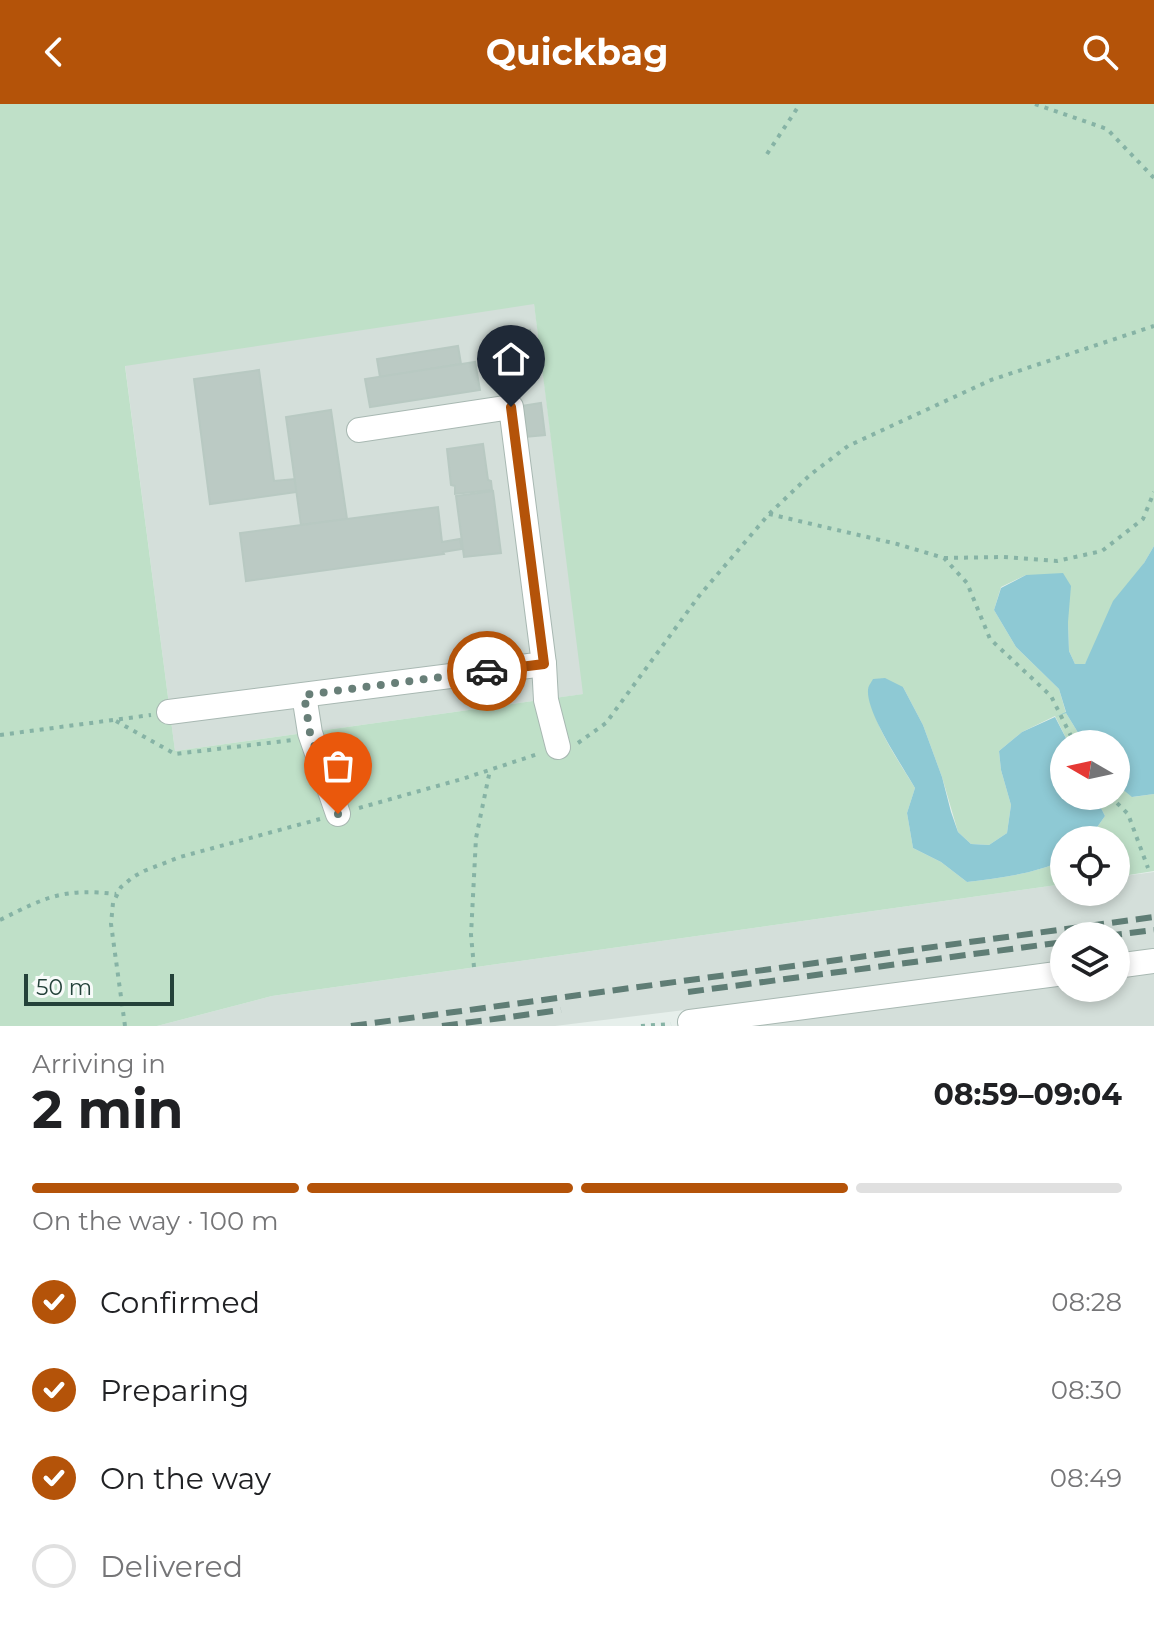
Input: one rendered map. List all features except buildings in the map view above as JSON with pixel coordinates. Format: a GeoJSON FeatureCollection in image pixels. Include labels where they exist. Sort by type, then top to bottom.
{"type":"FeatureCollection","features":[{"type":"Feature","properties":{"kind":"lane"},"geometry":{"type":"LineString","coordinates":[[359,430],[511,407],[546,700],[558,747]]}},
{"type":"Feature","properties":{"kind":"lane"},"geometry":{"type":"LineString","coordinates":[[169,712],[544,664]]}},
{"type":"Feature","properties":{"kind":"lane"},"geometry":{"type":"LineString","coordinates":[[304,695],[312,738],[338,814]]}},
{"type":"Feature","properties":{"kind":"lane"},"geometry":{"type":"LineString","coordinates":[[1130,964],[1154,961]]}},
{"type":"Feature","properties":{"kind":"lane"},"geometry":{"type":"LineString","coordinates":[[690,1022],[1050,975]]}},
{"type":"Feature","properties":{"kind":"path"},"geometry":{"type":"LineString","coordinates":[[767,154],[800,104]]}},
{"type":"Feature","properties":{"kind":"path"},"geometry":{"type":"LineString","coordinates":[[1035,104],[1107,129],[1154,178]]}},
{"type":"Feature","properties":{"kind":"path"},"geometry":{"type":"LineString","coordinates":[[125,1026],[111,913],[116,894],[133,877],[167,862],[462,779],[579,742],[606,723],[699,596],[769,514],[810,475],[848,446],[991,380],[1154,326]]}},
{"type":"Feature","properties":{"kind":"path"},"geometry":{"type":"LineString","coordinates":[[769,514],[944,558],[1003,557],[1057,561],[1102,551],[1143,519],[1154,492]]}},
{"type":"Feature","properties":{"kind":"path"},"geometry":{"type":"LineString","coordinates":[[944,558],[967,583],[990,639],[1051,696],[1068,730]]}},
{"type":"Feature","properties":{"kind":"path"},"geometry":{"type":"LineString","coordinates":[[0,735],[169,712]]}},
{"type":"Feature","properties":{"kind":"path"},"geometry":{"type":"LineString","coordinates":[[116,721],[175,754],[312,738]]}},
{"type":"Feature","properties":{"kind":"path"},"geometry":{"type":"LineString","coordinates":[[474,967],[471,935],[476,838],[490,770]]}},
{"type":"Feature","properties":{"kind":"path"},"geometry":{"type":"LineString","coordinates":[[1124,810],[1148,868]]}},
{"type":"Feature","properties":{"kind":"path"},"geometry":{"type":"LineString","coordinates":[[0,920],[45,898],[66,893],[116,894]]}},
{"type":"Feature","properties":{"kind":"path"},"geometry":{"type":"LineString","coordinates":[[641,1026],[690,1022]]}},
{"type":"Feature","properties":{"kind":"shaded area"},"geometry":{"type":"Polygon","coordinates":[[[534,303],[584,694],[175,751],[125,365],[534,303]]]}},
{"type":"Feature","properties":{"kind":"shaded area"},"geometry":{"type":"Polygon","coordinates":[[[1154,872],[1154,1026],[720,1026],[717,1006],[555,1026],[157,1026],[272,996],[1050,886],[1050,906],[1130,906],[1130,875],[1154,872]]]}},
{"type":"Feature","properties":{"kind":"green space"},"geometry":{"type":"Polygon","coordinates":[[[0,104],[1154,104],[1154,546],[1085,664],[1075,664],[1069,651],[1068,622],[1026,575],[1001,587],[994,610],[1016,647],[1059,689],[1066,713],[1076,730],[1062,730],[1055,716],[1022,732],[999,751],[1011,805],[1007,833],[989,845],[971,844],[958,832],[923,725],[903,687],[868,688],[880,728],[915,788],[907,813],[913,848],[941,862],[967,882],[1050,866],[1050,886],[272,996],[157,1026],[0,1026],[0,104]],[[534,304],[125,366],[175,751],[583,694],[534,304]]]}},
{"type":"Feature","properties":{"kind":"green space"},"geometry":{"type":"Polygon","coordinates":[[[1154,794],[1154,871],[1130,875],[1130,826],[1098,826],[1105,816],[1102,810],[1130,810],[1130,795],[1154,794]]]}},
{"type":"Feature","properties":{"kind":"water"},"geometry":{"type":"Polygon","coordinates":[[[1154,546],[1154,794],[1130,795],[1130,730],[1076,730],[1066,713],[1055,717],[1066,712],[1059,689],[1016,647],[994,610],[1001,588],[1026,575],[1063,573],[1071,586],[1069,651],[1075,664],[1085,664],[1113,601],[1154,546]]]}},
{"type":"Feature","properties":{"kind":"water"},"geometry":{"type":"Polygon","coordinates":[[[885,678],[903,687],[923,725],[958,832],[971,844],[989,845],[1007,833],[1011,805],[999,751],[1022,732],[1055,717],[1062,730],[1050,730],[1050,810],[1102,810],[1105,816],[1098,826],[1050,826],[1050,866],[1017,875],[967,882],[941,862],[913,848],[907,813],[915,788],[873,712],[869,686],[873,679],[885,678]]]}},
{"type":"Feature","properties":{"kind":"railway"},"geometry":{"type":"LineString","coordinates":[[351,1026],[1154,917]]}},
{"type":"Feature","properties":{"kind":"railway"},"geometry":{"type":"LineString","coordinates":[[1130,933],[1154,930]]}},
{"type":"Feature","properties":{"kind":"railway"},"geometry":{"type":"LineString","coordinates":[[688,992],[1050,944]]}},
{"type":"Feature","properties":{"kind":"railway"},"geometry":{"type":"LineString","coordinates":[[442,1026],[561,1010]]}},
{"type":"Feature","properties":{"kind":"way so far"},"geometry":{"type":"LineString","coordinates":[[338,814],[310,733],[304,695],[487,671]]}},
{"type":"Feature","properties":{"kind":"route"},"geometry":{"type":"LineString","coordinates":[[487,671],[544,664],[511,407]]}}]}
